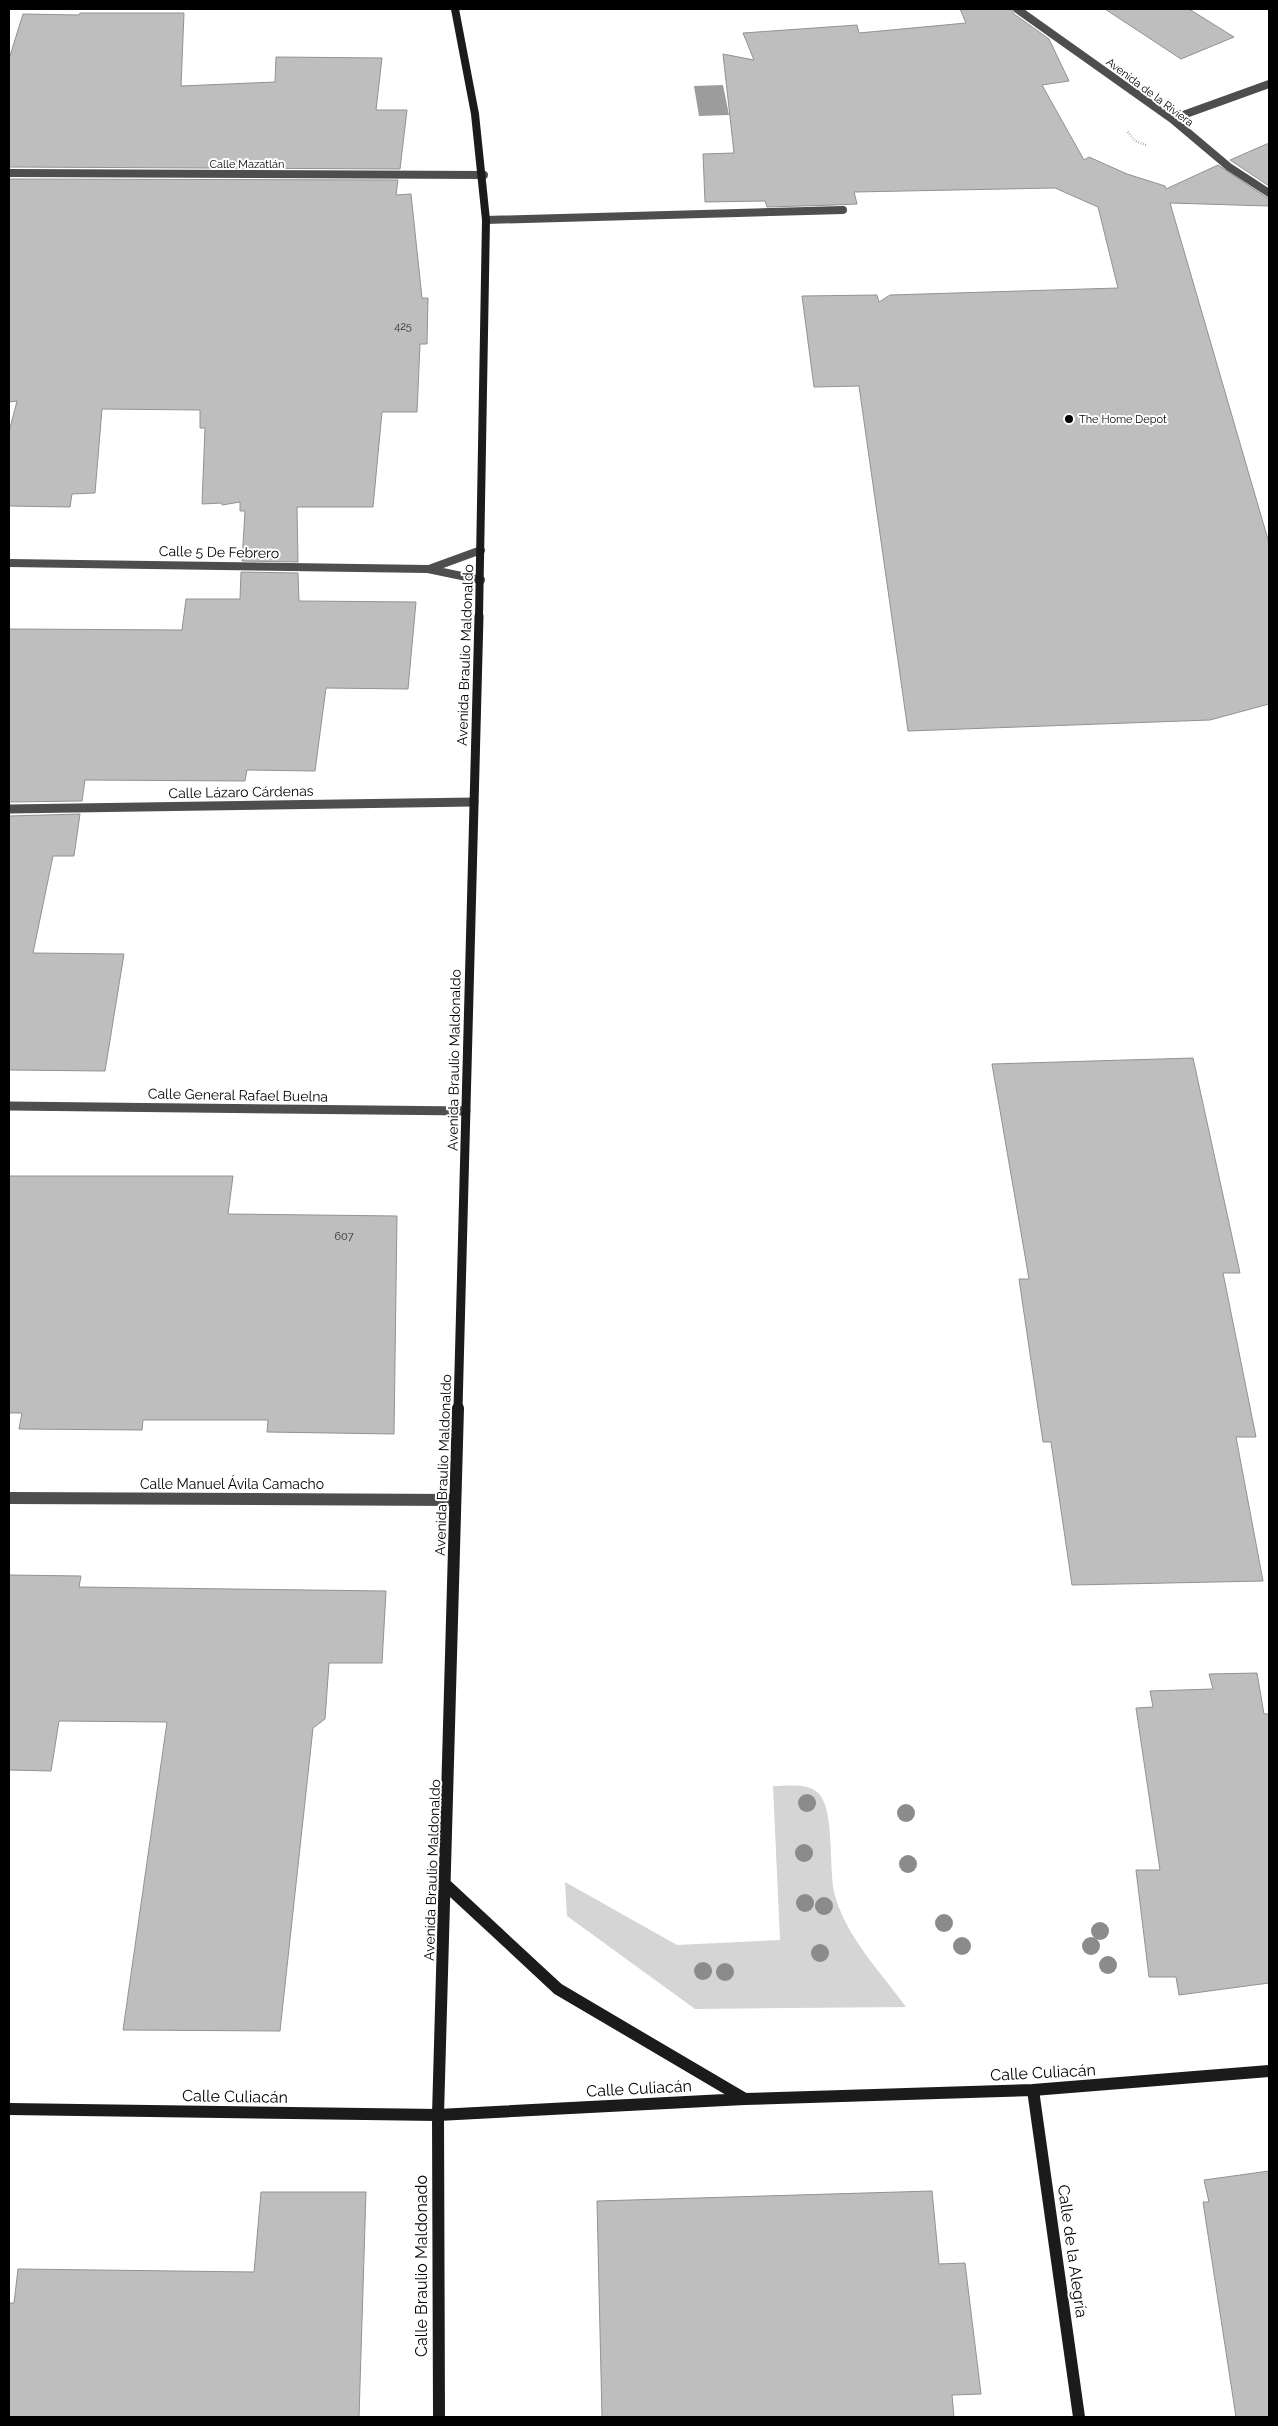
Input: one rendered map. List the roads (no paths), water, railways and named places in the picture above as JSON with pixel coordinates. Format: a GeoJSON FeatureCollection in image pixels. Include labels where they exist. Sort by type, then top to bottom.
{"type":"FeatureCollection","features":[{"type":"Feature","properties":{"kind":"street","name":"Avenida Braulio Maldonaldo"},"geometry":{"type":"LineString","coordinates":[[438,2115],[446,1885],[454,1500],[481,550],[486,220],[484,175],[465,51],[455,9]]}},
{"type":"Feature","properties":{"kind":"street","name":"Avenida de la Riviera"},"geometry":{"type":"LineString","coordinates":[[1017,9],[1172,119],[1229,167],[1269,193]]}},
{"type":"Feature","properties":{"kind":"street"},"geometry":{"type":"LineString","coordinates":[[1172,119],[1269,84]]}},
{"type":"Feature","properties":{"kind":"street","name":"Calle Mazatlán"},"geometry":{"type":"LineString","coordinates":[[9,173],[484,175]]}},
{"type":"Feature","properties":{"kind":"street"},"geometry":{"type":"LineString","coordinates":[[486,220],[843,210]]}},
{"type":"Feature","properties":{"kind":"street","name":"Calle 5 De Febrero"},"geometry":{"type":"LineString","coordinates":[[428,569],[481,550]]}},
{"type":"Feature","properties":{"kind":"street","name":"Calle 5 De Febrero"},"geometry":{"type":"LineString","coordinates":[[9,563],[428,569],[480,580]]}},
{"type":"Feature","properties":{"kind":"street","name":"Calle Lázaro Cárdenas"},"geometry":{"type":"LineString","coordinates":[[9,809],[474,802]]}},
{"type":"Feature","properties":{"kind":"street","name":"Calle General Rafael Buelna"},"geometry":{"type":"LineString","coordinates":[[9,1106],[466,1111]]}},
{"type":"Feature","properties":{"kind":"street","name":"Calle Manuel Ávila Camacho"},"geometry":{"type":"LineString","coordinates":[[9,1498],[454,1500]]}},
{"type":"Feature","properties":{"kind":"street"},"geometry":{"type":"LineString","coordinates":[[446,1885],[558,1990],[744,2099]]}},
{"type":"Feature","properties":{"kind":"street","name":"Calle Culiacán"},"geometry":{"type":"LineString","coordinates":[[9,2109],[438,2115],[744,2099],[1033,2090],[1269,2071]]}},
{"type":"Feature","properties":{"kind":"street","name":"Calle de la Alegría"},"geometry":{"type":"LineString","coordinates":[[1033,2090],[1079,2417]]}},
{"type":"Feature","properties":{"kind":"street","name":"Calle Braulio Maldonado"},"geometry":{"type":"LineString","coordinates":[[438,2115],[439,2417]]}},
{"type":"Feature","properties":{"kind":"place","name":"The Home Depot"},"geometry":{"type":"Point","coordinates":[1069,419]}}]}
